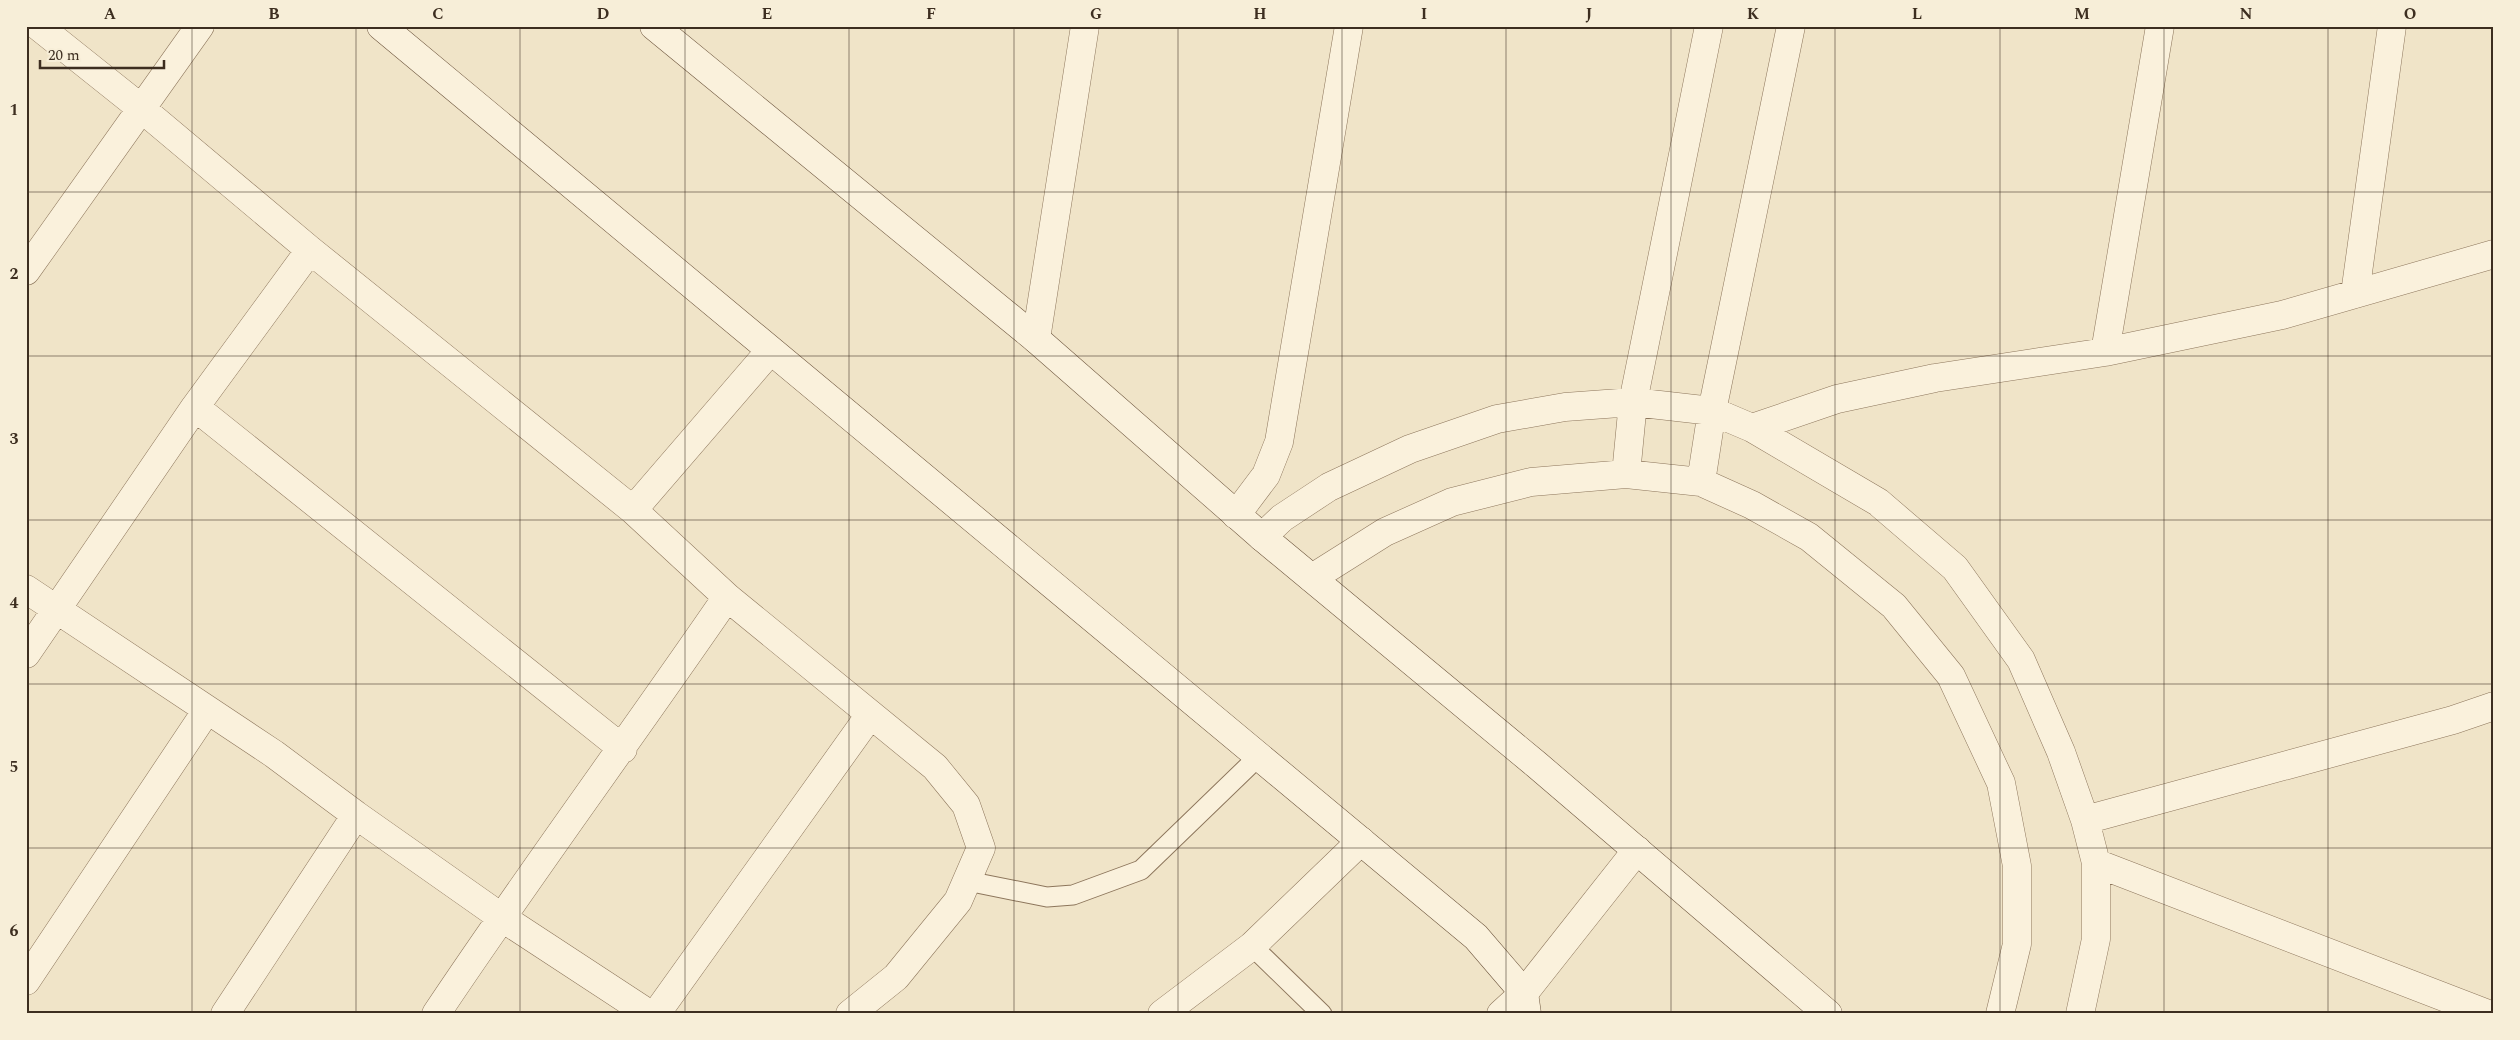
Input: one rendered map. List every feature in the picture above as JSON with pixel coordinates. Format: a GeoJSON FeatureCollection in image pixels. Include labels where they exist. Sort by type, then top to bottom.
{"type":"FeatureCollection","features":[{"type":"Feature","properties":{"kind":"street"},"geometry":{"type":"LineString","coordinates":[[38,26],[142,109],[310,250],[633,510],[727,597],[935,766],[966,805],[981,848],[958,901],[896,977],[850,1014]]}},
{"type":"Feature","properties":{"kind":"street"},"geometry":{"type":"LineString","coordinates":[[26,271],[200,26]]}},
{"type":"Feature","properties":{"kind":"street"},"geometry":{"type":"LineString","coordinates":[[381,26],[1476,938],[1526,1004]]}},
{"type":"Feature","properties":{"kind":"street"},"geometry":{"type":"LineString","coordinates":[[654,26],[1036,339],[1236,515],[1637,850],[1828,1014]]}},
{"type":"Feature","properties":{"kind":"street"},"geometry":{"type":"LineString","coordinates":[[1036,339],[1085,26]]}},
{"type":"Feature","properties":{"kind":"street"},"geometry":{"type":"LineString","coordinates":[[1236,515],[1266,475],[1279,442],[1349,26]]}},
{"type":"Feature","properties":{"kind":"street"},"geometry":{"type":"LineString","coordinates":[[1626,474],[1633,402],[1709,26]]}},
{"type":"Feature","properties":{"kind":"street"},"geometry":{"type":"LineString","coordinates":[[1702,482],[1712,411],[1791,26]]}},
{"type":"Feature","properties":{"kind":"street"},"geometry":{"type":"LineString","coordinates":[[2105,352],[2160,26]]}},
{"type":"Feature","properties":{"kind":"street"},"geometry":{"type":"LineString","coordinates":[[2354,294],[2392,26]]}},
{"type":"Feature","properties":{"kind":"street"},"geometry":{"type":"LineString","coordinates":[[26,654],[195,407],[310,250]]}},
{"type":"Feature","properties":{"kind":"street"},"geometry":{"type":"LineString","coordinates":[[1752,428],[1837,399],[1935,378],[2105,352],[2282,314],[2494,254]]}},
{"type":"Feature","properties":{"kind":"street"},"geometry":{"type":"LineString","coordinates":[[633,510],[770,350]]}},
{"type":"Feature","properties":{"kind":"street"},"geometry":{"type":"LineString","coordinates":[[1262,537],[1282,518],[1329,487],[1410,449],[1497,420],[1565,407],[1633,402],[1712,411],[1752,428],[1878,502],[1955,568],[2021,660],[2061,752],[2096,863],[2096,939],[2080,1014]]}},
{"type":"Feature","properties":{"kind":"street"},"geometry":{"type":"LineString","coordinates":[[195,407],[623,749]]}},
{"type":"Feature","properties":{"kind":"street"},"geometry":{"type":"LineString","coordinates":[[1312,578],[1385,532],[1452,502],[1531,482],[1626,474],[1702,482],[1752,505],[1809,537],[1894,606],[1951,676],[2001,783],[2017,866],[2017,944],[2000,1014]]}},
{"type":"Feature","properties":{"kind":"street"},"geometry":{"type":"LineString","coordinates":[[26,589],[274,754],[356,816],[501,917],[649,1014]]}},
{"type":"Feature","properties":{"kind":"street"},"geometry":{"type":"LineString","coordinates":[[436,1014],[501,917],[623,749],[727,597]]}},
{"type":"Feature","properties":{"kind":"street"},"geometry":{"type":"LineString","coordinates":[[2084,820],[2443,722],[2494,706]]}},
{"type":"Feature","properties":{"kind":"street"},"geometry":{"type":"LineString","coordinates":[[26,981],[207,710]]}},
{"type":"Feature","properties":{"kind":"street"},"geometry":{"type":"LineString","coordinates":[[656,1014],[870,715]]}},
{"type":"Feature","properties":{"kind":"street"},"geometry":{"type":"LineString","coordinates":[[225,1014],[356,816]]}},
{"type":"Feature","properties":{"kind":"street"},"geometry":{"type":"LineString","coordinates":[[1162,1014],[1252,946],[1361,841]]}},
{"type":"Feature","properties":{"kind":"street"},"geometry":{"type":"LineString","coordinates":[[1501,1014],[1526,1004],[1637,850]]}},
{"type":"Feature","properties":{"kind":"street"},"geometry":{"type":"LineString","coordinates":[[2096,863],[2488,1014]]}},
{"type":"Feature","properties":{"kind":"lane"},"geometry":{"type":"LineString","coordinates":[[967,881],[1047,897],[1073,895],[1141,870],[1259,756]]}},
{"type":"Feature","properties":{"kind":"lane"},"geometry":{"type":"LineString","coordinates":[[1252,946],[1322,1014]]}}]}
